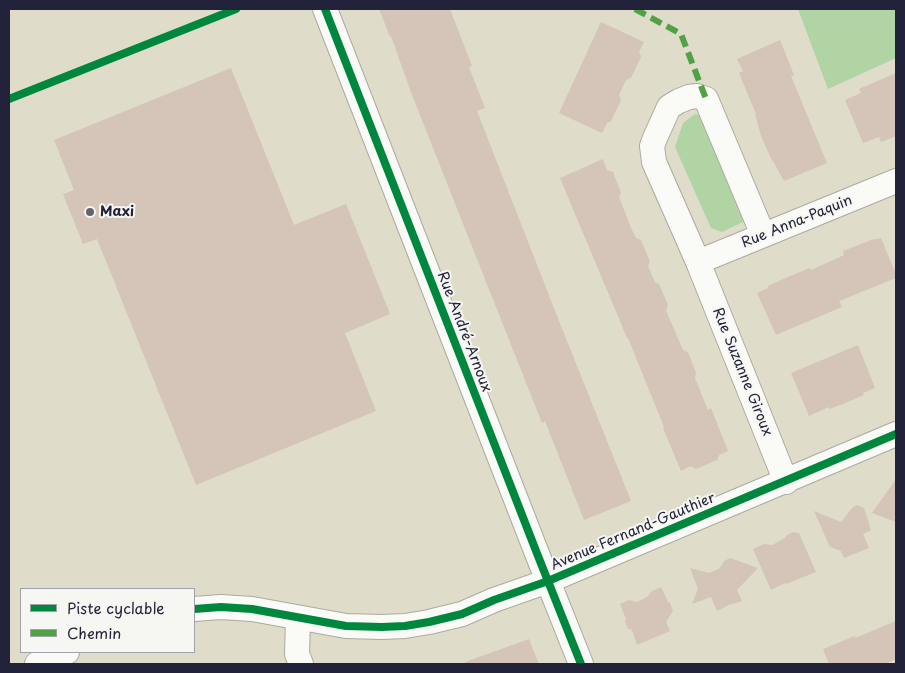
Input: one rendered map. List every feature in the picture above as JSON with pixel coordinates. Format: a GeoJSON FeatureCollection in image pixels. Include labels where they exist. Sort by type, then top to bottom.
{"type":"FeatureCollection","features":[{"type":"Feature","properties":{"kind":"street","name":"Rue André-Arnoux"},"geometry":{"type":"LineString","coordinates":[[324,9],[581,664]]}},
{"type":"Feature","properties":{"kind":"street","name":"Rue Suzanne Giroux"},"geometry":{"type":"LineString","coordinates":[[763,236],[706,99],[697,96],[678,101],[669,107],[652,146],[654,162],[698,262],[786,482]]}},
{"type":"Feature","properties":{"kind":"street","name":"Rue Anna-Paquin"},"geometry":{"type":"LineString","coordinates":[[698,262],[896,181]]}},
{"type":"Feature","properties":{"kind":"street","name":"Avenue Fernand-Gauthier"},"geometry":{"type":"LineString","coordinates":[[195,609],[221,607],[252,609],[346,626],[405,626],[430,622],[462,614],[494,600],[548,581],[896,434]]}},
{"type":"Feature","properties":{"kind":"street"},"geometry":{"type":"LineString","coordinates":[[298,618],[297,654],[301,664]]}},
{"type":"Feature","properties":{"kind":"street"},"geometry":{"type":"LineString","coordinates":[[37,664],[64,653]]}},
{"type":"Feature","properties":{"kind":"green space"},"geometry":{"type":"Polygon","coordinates":[[[798,9],[896,9],[896,58],[828,89],[798,9]]]}},
{"type":"Feature","properties":{"kind":"green space"},"geometry":{"type":"Polygon","coordinates":[[[695,114],[705,117],[745,221],[722,232],[711,228],[675,147],[683,123],[695,114]]]}},
{"type":"Feature","properties":{"kind":"building"},"geometry":{"type":"Polygon","coordinates":[[[379,9],[450,9],[472,66],[469,67],[485,108],[477,111],[631,501],[584,520],[545,421],[542,423],[379,9]]]}},
{"type":"Feature","properties":{"kind":"building"},"geometry":{"type":"Polygon","coordinates":[[[601,22],[644,42],[639,52],[641,57],[631,78],[626,80],[619,95],[621,100],[611,121],[607,123],[602,133],[559,113],[601,22]]]}},
{"type":"Feature","properties":{"kind":"building"},"geometry":{"type":"Polygon","coordinates":[[[780,40],[794,75],[791,76],[827,163],[784,181],[772,161],[761,136],[756,114],[739,73],[743,71],[737,59],[780,40]]]}},
{"type":"Feature","properties":{"kind":"building"},"geometry":{"type":"Polygon","coordinates":[[[231,68],[294,225],[346,204],[390,314],[345,333],[376,411],[196,485],[97,239],[83,244],[63,194],[74,190],[54,140],[231,68]]]}},
{"type":"Feature","properties":{"kind":"building"},"geometry":{"type":"Polygon","coordinates":[[[896,73],[896,136],[881,142],[879,137],[863,143],[845,100],[861,93],[859,89],[896,73]]]}},
{"type":"Feature","properties":{"kind":"building"},"geometry":{"type":"Polygon","coordinates":[[[603,159],[607,170],[613,172],[621,193],[619,197],[631,228],[636,238],[641,240],[650,262],[648,266],[655,282],[659,284],[668,305],[666,310],[670,320],[683,350],[688,352],[696,373],[695,378],[708,410],[711,408],[728,451],[719,455],[717,460],[696,469],[691,466],[681,471],[628,338],[560,178],[603,159]]]}},
{"type":"Feature","properties":{"kind":"building"},"geometry":{"type":"Polygon","coordinates":[[[881,238],[896,278],[839,301],[842,307],[776,335],[757,293],[790,276],[810,268],[811,270],[844,255],[843,251],[881,238]]]}},
{"type":"Feature","properties":{"kind":"building"},"geometry":{"type":"Polygon","coordinates":[[[858,345],[875,388],[843,404],[829,409],[829,407],[809,416],[791,373],[858,345]]]}},
{"type":"Feature","properties":{"kind":"building"},"geometry":{"type":"Polygon","coordinates":[[[896,479],[896,522],[872,513],[896,479]]]}},
{"type":"Feature","properties":{"kind":"building"},"geometry":{"type":"Polygon","coordinates":[[[857,505],[864,508],[871,530],[863,534],[869,548],[844,558],[841,551],[830,547],[814,511],[841,522],[852,508],[857,505]]]}},
{"type":"Feature","properties":{"kind":"building"},"geometry":{"type":"Polygon","coordinates":[[[793,532],[799,533],[816,572],[771,590],[753,549],[764,544],[772,545],[793,532]]]}},
{"type":"Feature","properties":{"kind":"building"},"geometry":{"type":"Polygon","coordinates":[[[730,558],[758,568],[737,590],[742,601],[717,611],[711,597],[692,604],[698,589],[690,568],[709,573],[719,569],[724,561],[730,558]]]}},
{"type":"Feature","properties":{"kind":"building"},"geometry":{"type":"Polygon","coordinates":[[[661,587],[673,611],[666,622],[670,631],[637,645],[632,630],[628,629],[625,622],[626,619],[620,604],[629,600],[637,602],[661,587]]]}},
{"type":"Feature","properties":{"kind":"building"},"geometry":{"type":"Polygon","coordinates":[[[896,621],[896,659],[884,664],[829,664],[823,649],[896,621]]]}},
{"type":"Feature","properties":{"kind":"building"},"geometry":{"type":"Polygon","coordinates":[[[529,639],[539,664],[465,664],[465,662],[529,639]]]}},
{"type":"Feature","properties":{"kind":"marked path"},"geometry":{"type":"LineString","coordinates":[[635,9],[681,34],[706,99]]}},
{"type":"Feature","properties":{"kind":"cycle path"},"geometry":{"type":"LineString","coordinates":[[9,99],[236,9]]}},
{"type":"Feature","properties":{"kind":"cycle path"},"geometry":{"type":"LineString","coordinates":[[325,9],[581,664]]}},
{"type":"Feature","properties":{"kind":"cycle path"},"geometry":{"type":"LineString","coordinates":[[195,609],[221,607],[252,609],[346,626],[382,627],[405,626],[462,614],[494,600],[548,581],[896,434]]}},
{"type":"Feature","properties":{"kind":"place","name":"Maxi"},"geometry":{"type":"Point","coordinates":[90,212]}}]}
